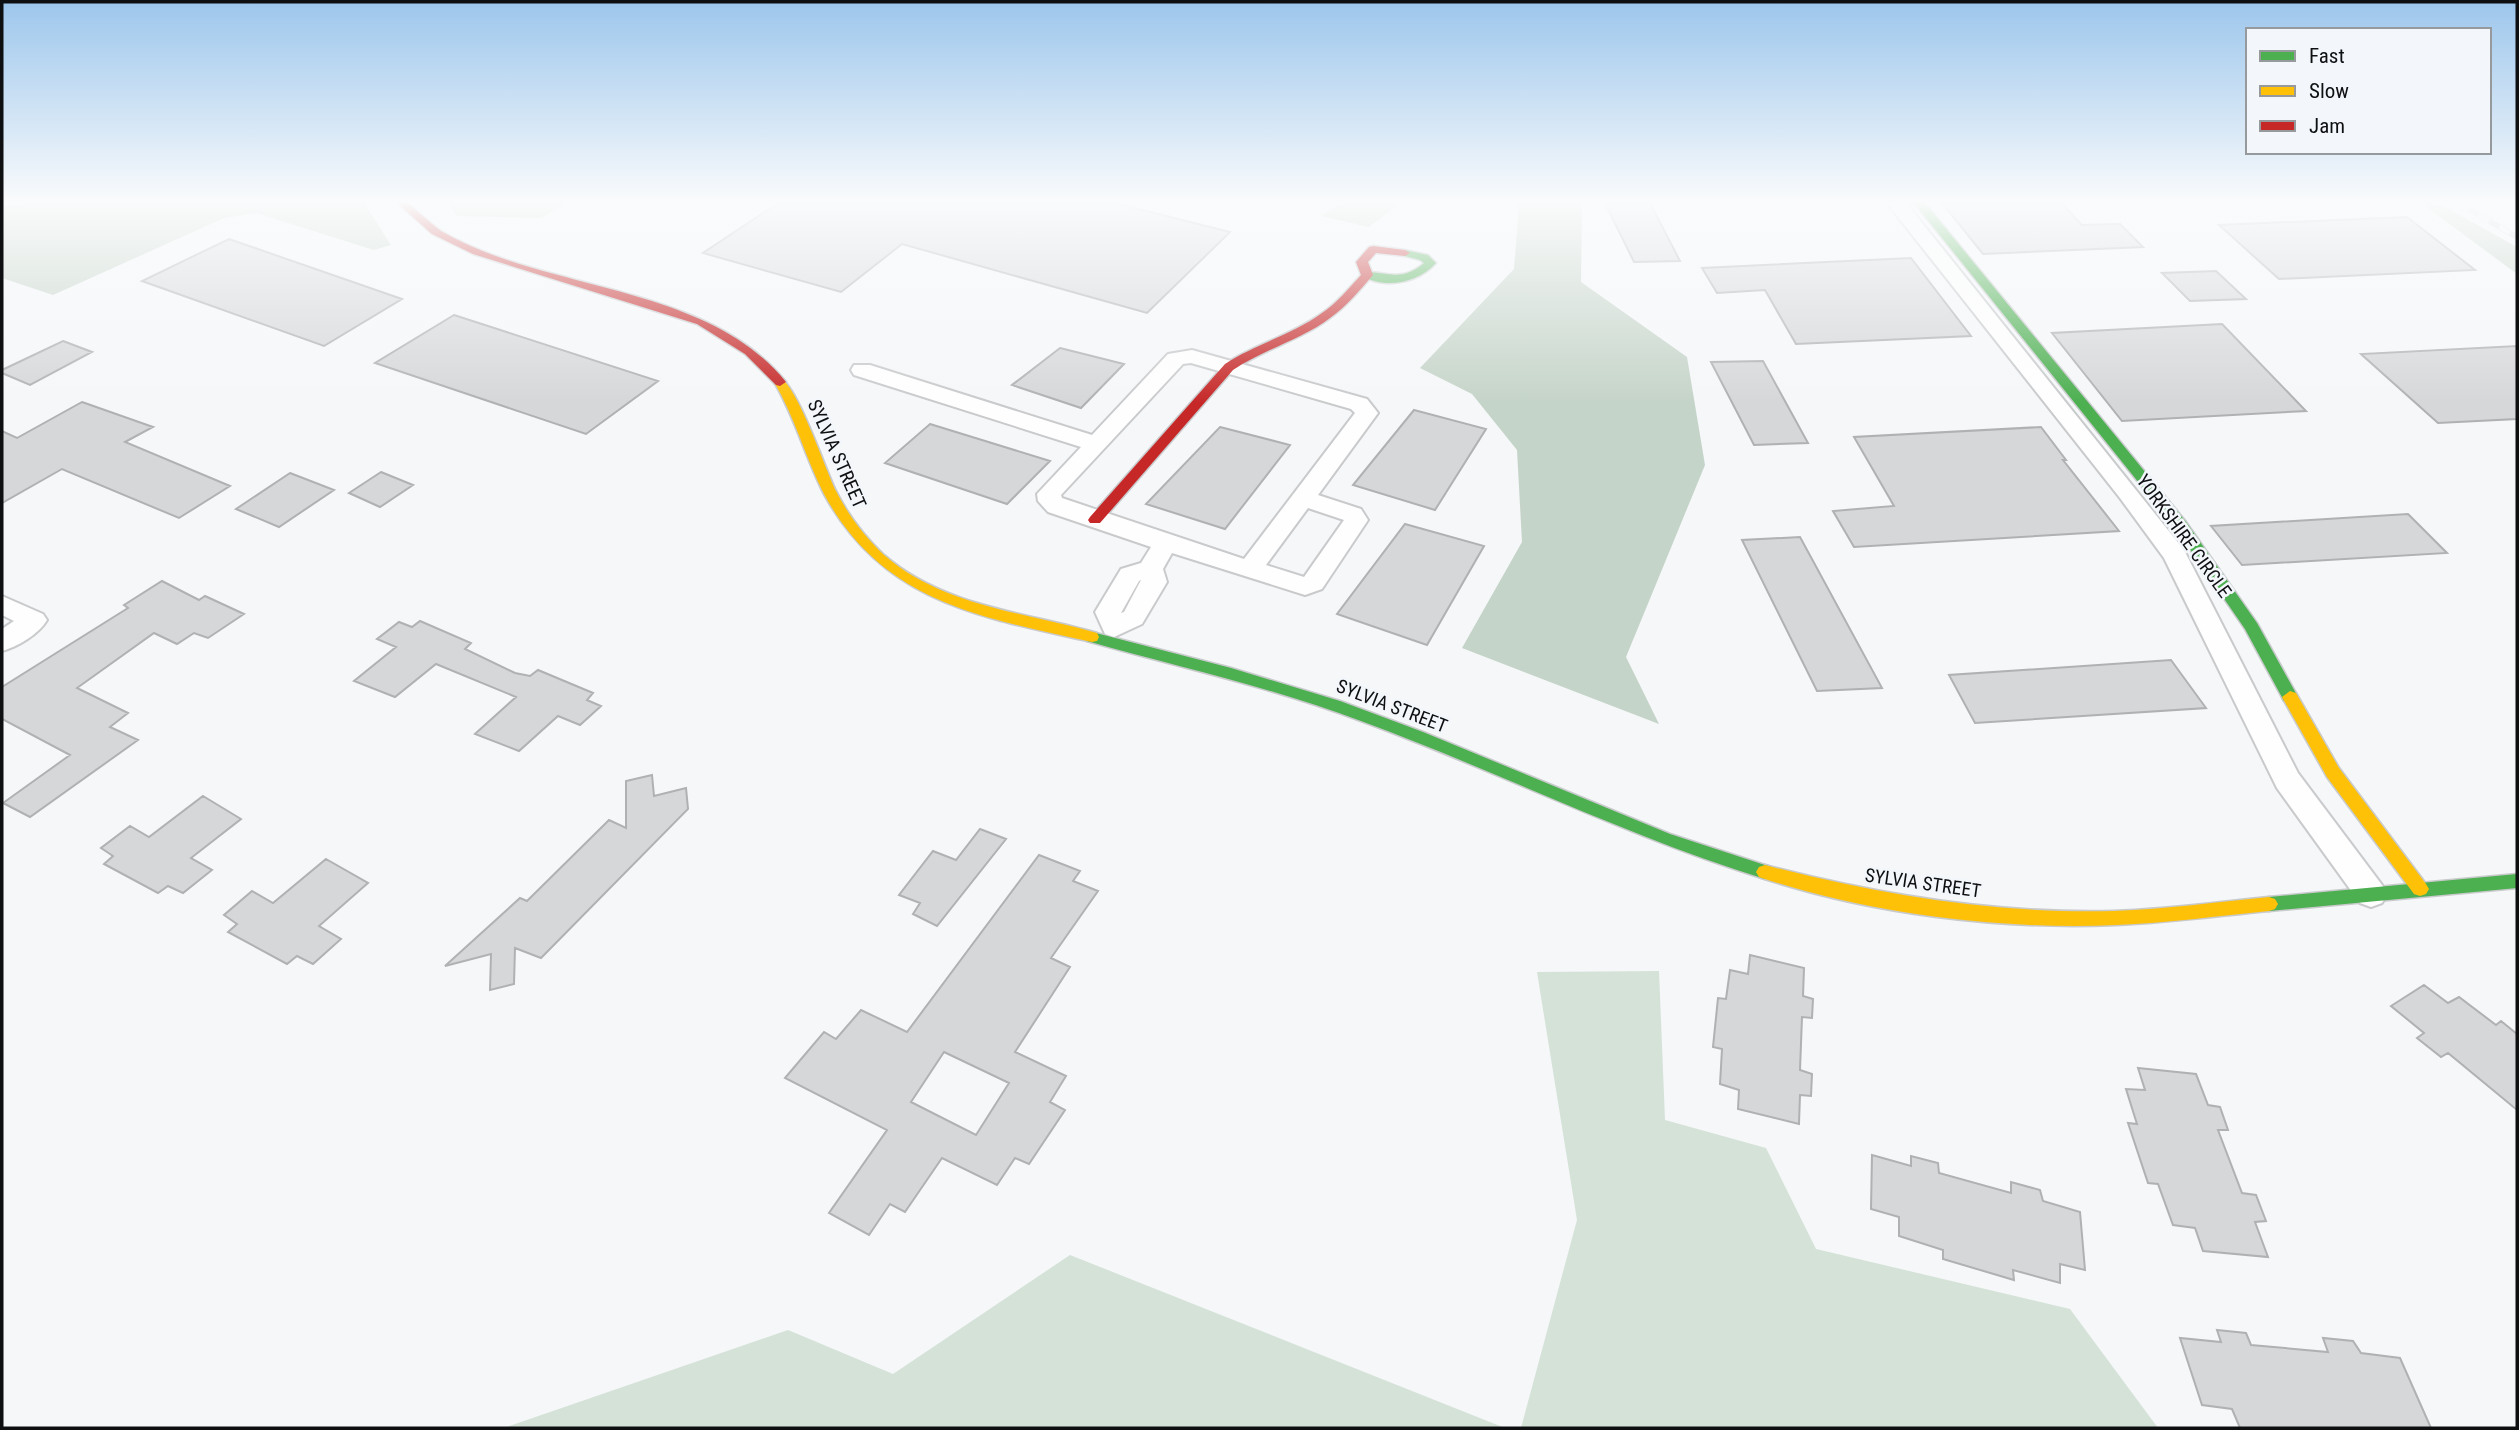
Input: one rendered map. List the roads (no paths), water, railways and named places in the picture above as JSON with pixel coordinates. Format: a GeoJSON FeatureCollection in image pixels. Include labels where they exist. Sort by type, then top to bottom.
{"type":"FeatureCollection","features":[{"type":"Feature","properties":{"kind":"street","name":"SYLVIA STREET"},"geometry":{"type":"LineString","coordinates":[[536,270],[701,321],[752,352],[772,372],[787,393],[845,524],[861,544],[882,563],[911,583],[976,609],[1111,635],[1302,694],[1369,718],[1679,844],[1749,868],[1866,897],[1940,909],[2016,916],[2116,918],[2517,881]]}},
{"type":"Feature","properties":{"kind":"street","name":"YORKSHIRE CIRCLE"},"geometry":{"type":"LineString","coordinates":[[1949,270],[2175,556],[2187,575],[2287,780],[2371,894]]}},
{"type":"Feature","properties":{"kind":"street","name":"YORKSHIRE CIRCLE"},"geometry":{"type":"LineString","coordinates":[[1973,270],[2154,491],[2205,561],[2277,670],[2306,731],[2376,835],[2420,889]]}},
{"type":"Feature","properties":{"kind":"street"},"geometry":{"type":"LineString","coordinates":[[1095,520],[1229,367],[1247,352],[1322,319],[1367,275]]}},
{"type":"Feature","properties":{"kind":"street"},"geometry":{"type":"LineString","coordinates":[[1250,569],[1303,498],[1367,413],[1365,408],[1359,404],[1192,356],[1176,359],[1049,494],[1050,501],[1057,507],[1166,544],[1305,586],[1313,583],[1356,520],[1352,514],[1303,498]]}},
{"type":"Feature","properties":{"kind":"street"},"geometry":{"type":"LineString","coordinates":[[862,370],[1096,444]]}},
{"type":"Feature","properties":{"kind":"street"},"geometry":{"type":"LineString","coordinates":[[1111,635],[1108,612],[1130,575],[1150,569],[1166,544]]}},
{"type":"Feature","properties":{"kind":"street"},"geometry":{"type":"LineString","coordinates":[[2,605],[34,620],[2,642]]}}]}
